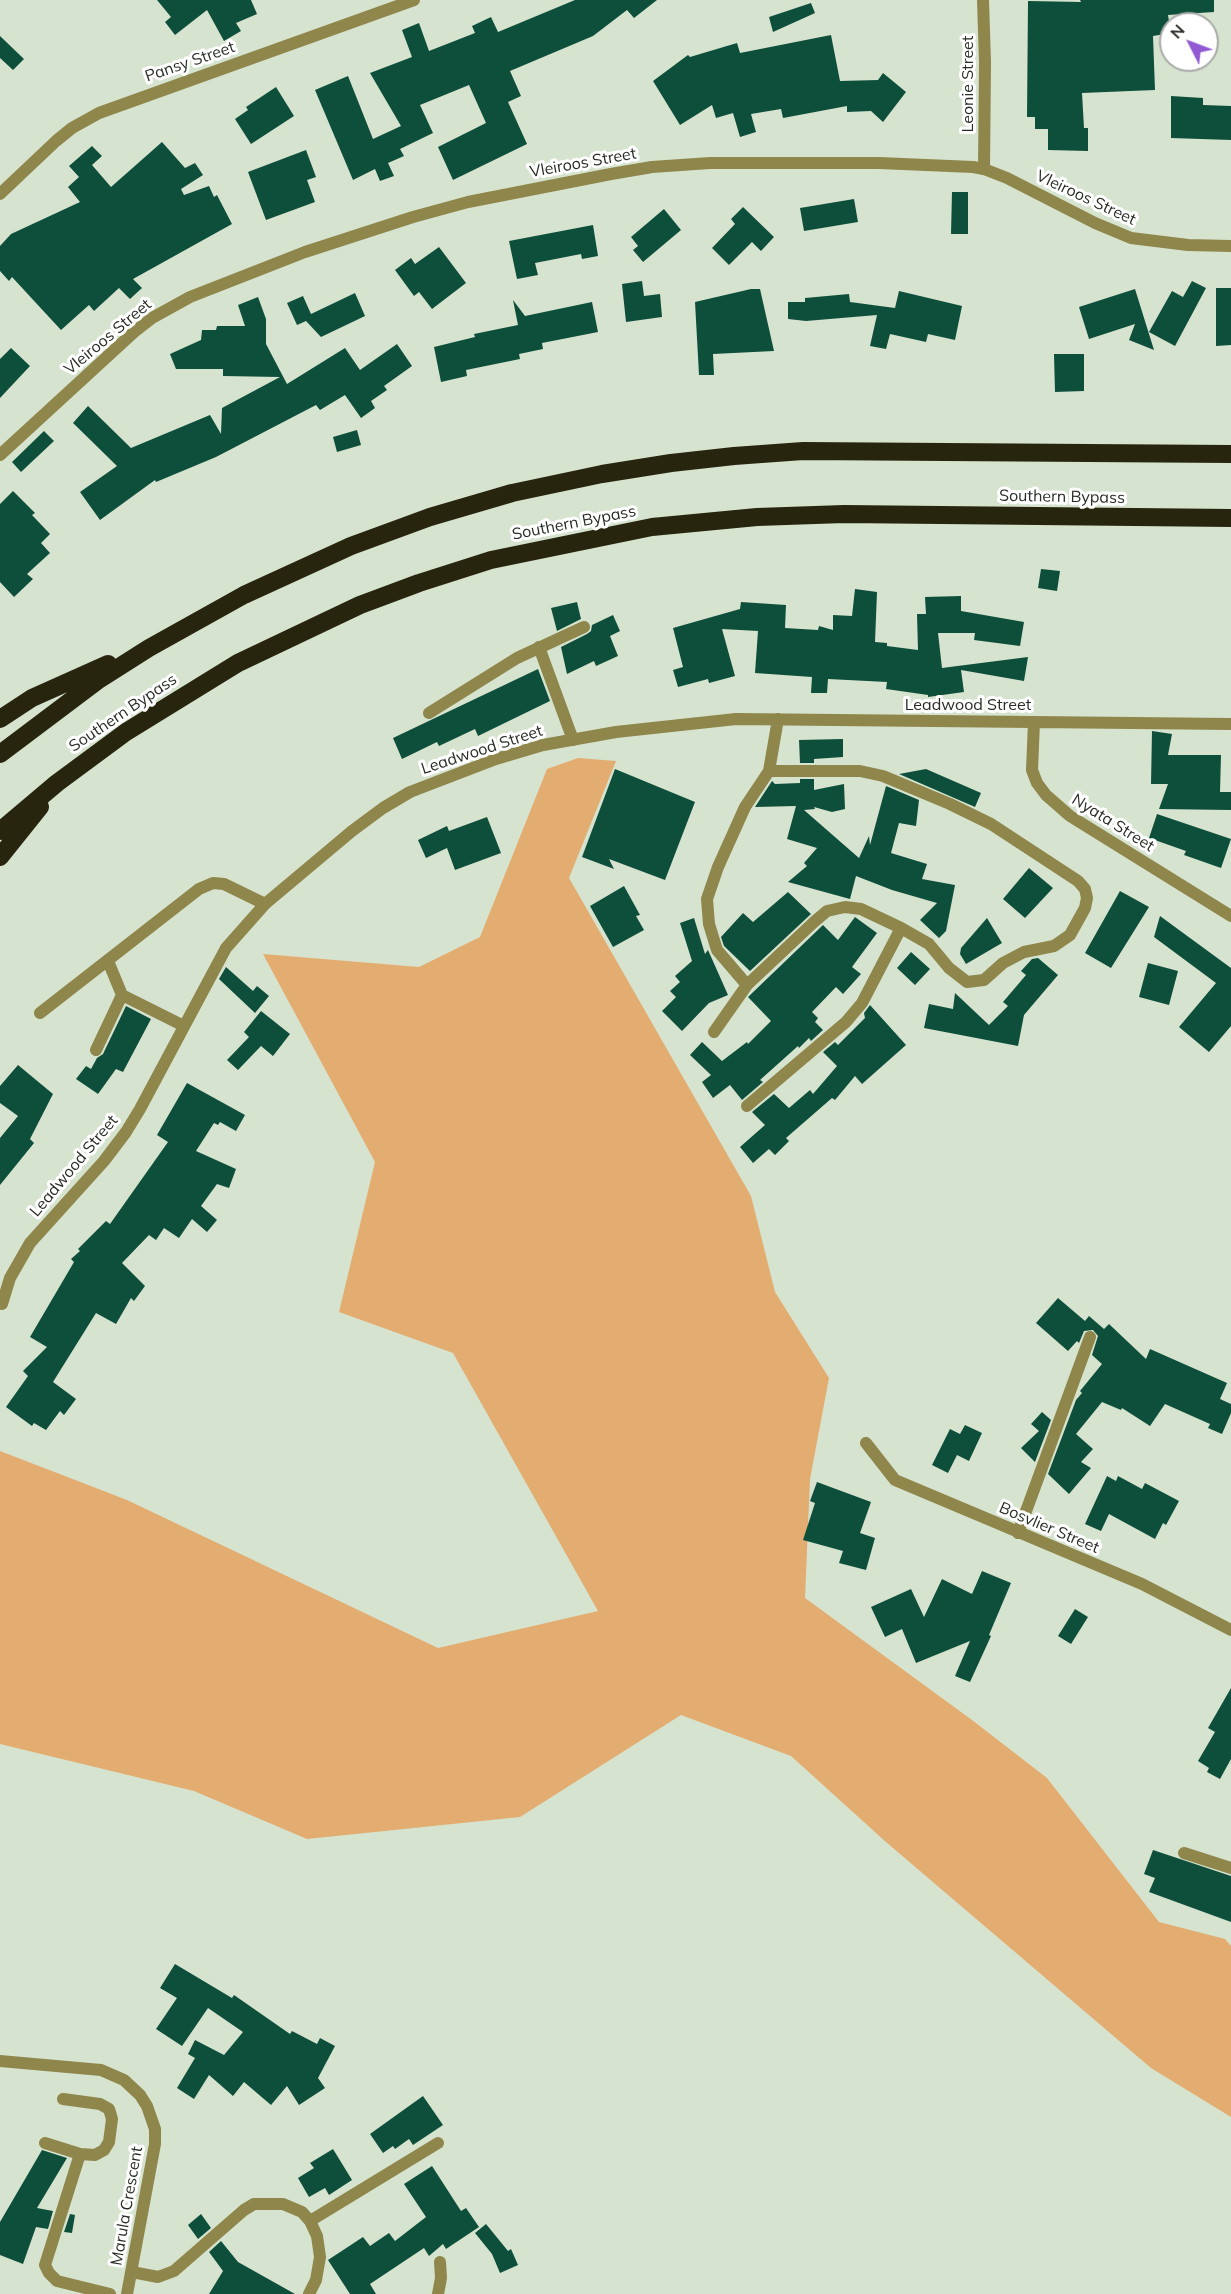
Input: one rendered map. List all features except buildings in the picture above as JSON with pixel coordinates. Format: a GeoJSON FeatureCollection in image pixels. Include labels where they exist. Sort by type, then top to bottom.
{"type":"FeatureCollection","features":[{"type":"Feature","properties":{"kind":"highway"},"geometry":{"type":"LineString","coordinates":[[0,754],[97,681],[149,648],[244,594],[351,546],[430,517],[513,493],[602,474],[703,459],[804,451],[1231,454]]}},
{"type":"Feature","properties":{"kind":"highway","name":"Southern Bypass"},"geometry":{"type":"LineString","coordinates":[[0,831],[57,783],[126,732],[238,663],[360,605],[491,560],[652,527],[758,517],[843,514],[1231,518]]}},
{"type":"Feature","properties":{"kind":"highway"},"geometry":{"type":"LineString","coordinates":[[0,719],[32,698],[59,685],[149,648]]}},
{"type":"Feature","properties":{"kind":"highway"},"geometry":{"type":"LineString","coordinates":[[0,857],[57,783]]}},
{"type":"Feature","properties":{"kind":"street","name":"Pansy Street"},"geometry":{"type":"LineString","coordinates":[[0,194],[56,141],[72,128],[99,112],[414,0]]}},
{"type":"Feature","properties":{"kind":"street","name":"Leonie Street"},"geometry":{"type":"LineString","coordinates":[[983,0],[984,169]]}},
{"type":"Feature","properties":{"kind":"street","name":"Vleiroos Street"},"geometry":{"type":"LineString","coordinates":[[0,455],[135,332],[171,306],[305,252],[413,217],[537,187],[652,167],[710,163],[879,163],[942,164],[984,169],[1131,238],[1188,245],[1231,246]]}},
{"type":"Feature","properties":{"kind":"street"},"geometry":{"type":"LineString","coordinates":[[429,713],[500,667],[584,627]]}},
{"type":"Feature","properties":{"kind":"street"},"geometry":{"type":"LineString","coordinates":[[539,647],[573,740]]}},
{"type":"Feature","properties":{"kind":"street","name":"Leadwood Street"},"geometry":{"type":"LineString","coordinates":[[2,1304],[18,1262],[30,1243],[104,1161],[126,1132],[226,948],[265,904],[360,825],[410,792],[496,759],[543,745],[736,719],[1231,723]]}},
{"type":"Feature","properties":{"kind":"street"},"geometry":{"type":"LineString","coordinates":[[747,985],[717,950],[709,924],[707,899],[718,867],[745,807],[769,771],[778,719]]}},
{"type":"Feature","properties":{"kind":"street","name":"Nyata Street"},"geometry":{"type":"LineString","coordinates":[[1034,722],[1032,770],[1037,783],[1051,800],[1070,816],[1231,916]]}},
{"type":"Feature","properties":{"kind":"street"},"geometry":{"type":"LineString","coordinates":[[714,1032],[747,985],[827,911],[845,907],[861,909],[902,928],[929,944],[949,968],[967,982],[984,980],[1003,963],[1024,952],[1054,946],[1070,935],[1085,908],[1087,898],[1085,889],[1078,881],[991,824],[950,804],[883,776],[861,771],[769,771]]}},
{"type":"Feature","properties":{"kind":"street"},"geometry":{"type":"LineString","coordinates":[[40,1013],[199,889],[213,883],[224,884],[265,904]]}},
{"type":"Feature","properties":{"kind":"street"},"geometry":{"type":"LineString","coordinates":[[747,1106],[846,1022],[862,1003],[902,928]]}},
{"type":"Feature","properties":{"kind":"street"},"geometry":{"type":"LineString","coordinates":[[108,961],[122,995],[184,1026]]}},
{"type":"Feature","properties":{"kind":"street"},"geometry":{"type":"LineString","coordinates":[[96,1050],[122,995]]}},
{"type":"Feature","properties":{"kind":"street"},"geometry":{"type":"LineString","coordinates":[[1018,1533],[1090,1337]]}},
{"type":"Feature","properties":{"kind":"street","name":"Bosvlier Street"},"geometry":{"type":"LineString","coordinates":[[866,1443],[895,1480],[1142,1584],[1231,1630]]}},
{"type":"Feature","properties":{"kind":"street"},"geometry":{"type":"LineString","coordinates":[[1184,1853],[1231,1868]]}},
{"type":"Feature","properties":{"kind":"street","name":"Marula Crescent"},"geometry":{"type":"LineString","coordinates":[[0,2061],[101,2070],[124,2080],[140,2095],[147,2106],[155,2129],[155,2144],[127,2294]]}},
{"type":"Feature","properties":{"kind":"street"},"geometry":{"type":"LineString","coordinates":[[45,2143],[80,2154],[95,2155],[104,2150],[109,2142],[112,2118],[109,2109],[100,2104],[63,2099]]}},
{"type":"Feature","properties":{"kind":"street"},"geometry":{"type":"LineString","coordinates":[[310,2221],[438,2143]]}},
{"type":"Feature","properties":{"kind":"street"},"geometry":{"type":"LineString","coordinates":[[80,2154],[45,2265],[57,2281],[110,2294]]}},
{"type":"Feature","properties":{"kind":"street"},"geometry":{"type":"LineString","coordinates":[[132,2272],[158,2277],[174,2271],[254,2204],[283,2204],[302,2212],[310,2221],[317,2236],[320,2257],[316,2280],[309,2294]]}},
{"type":"Feature","properties":{"kind":"street"},"geometry":{"type":"LineString","coordinates":[[438,2294],[441,2262]]}},
{"type":"Feature","properties":{"kind":"shaded area"},"geometry":{"type":"Polygon","coordinates":[[[578,758],[616,761],[569,878],[751,1196],[775,1292],[829,1378],[810,1479],[805,1598],[1047,1778],[1159,1922],[1225,1939],[1231,1946],[1231,2117],[1151,2068],[886,1842],[791,1756],[681,1715],[520,1817],[307,1839],[194,1791],[0,1744],[0,1451],[127,1500],[438,1648],[598,1611],[453,1353],[339,1312],[375,1162],[263,954],[419,967],[480,937],[547,769],[578,758]]]}}]}
